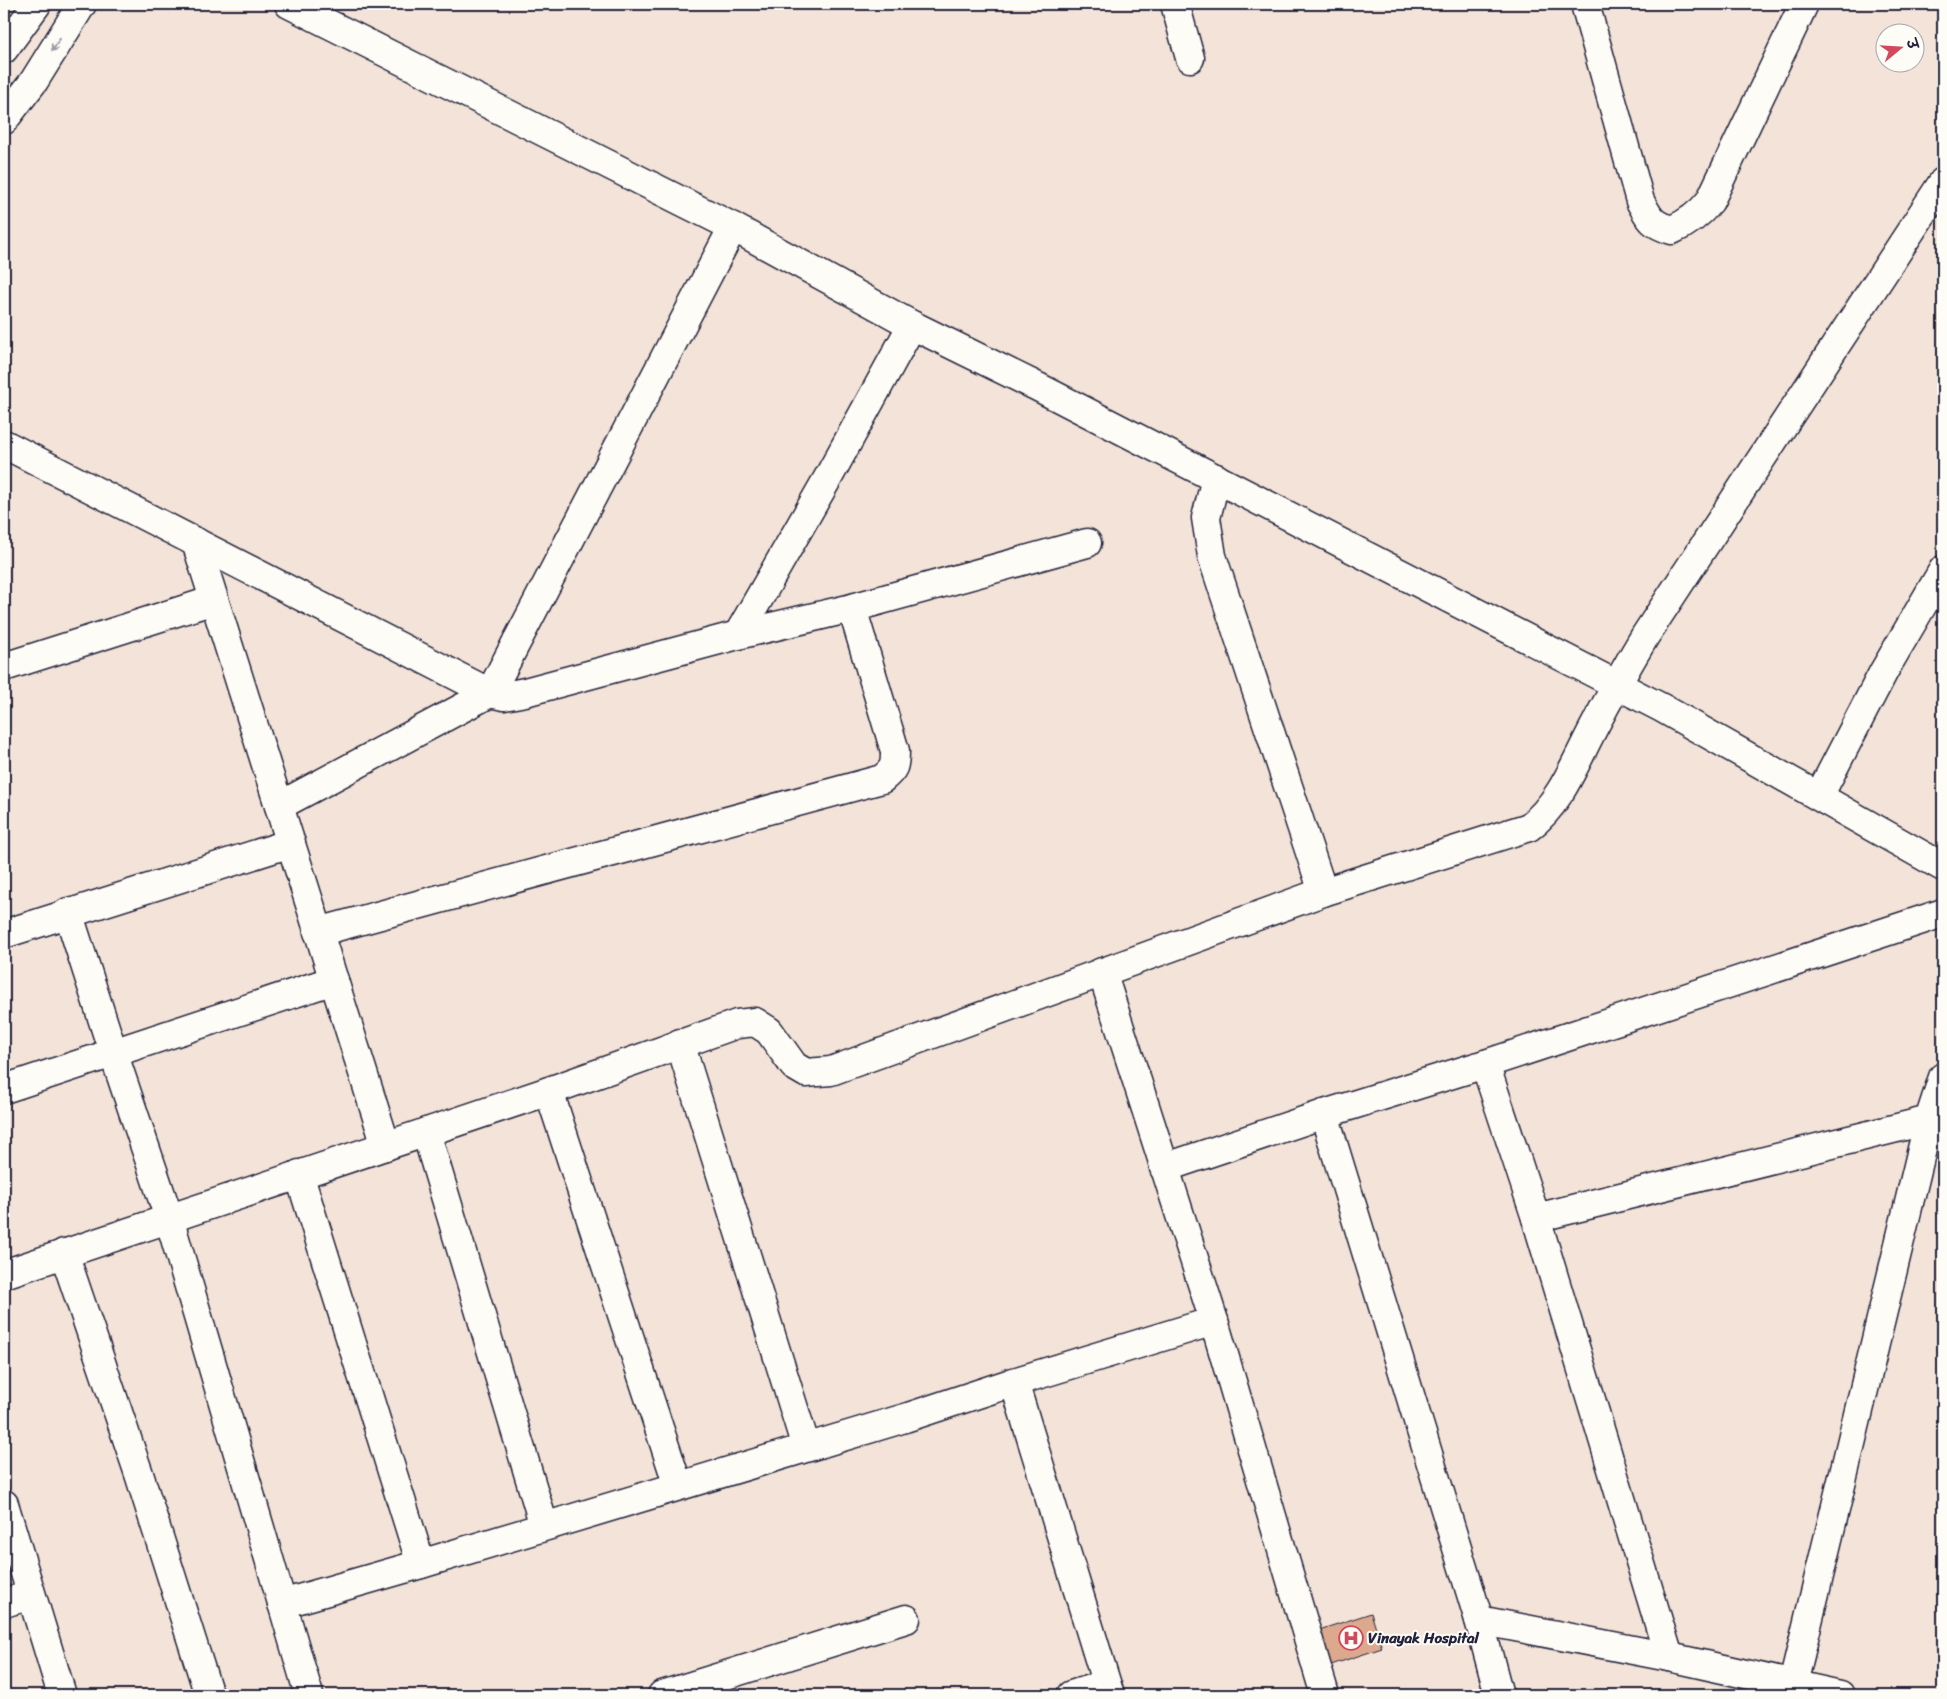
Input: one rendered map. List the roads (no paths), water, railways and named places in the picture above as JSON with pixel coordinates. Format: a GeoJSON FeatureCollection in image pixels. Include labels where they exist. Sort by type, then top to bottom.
{"type":"FeatureCollection","features":[{"type":"Feature","properties":{"kind":"street"},"geometry":{"type":"LineString","coordinates":[[4,49],[37,4]]}},
{"type":"Feature","properties":{"kind":"street"},"geometry":{"type":"LineString","coordinates":[[4,120],[34,81],[82,4]]}},
{"type":"Feature","properties":{"kind":"street"},"geometry":{"type":"LineString","coordinates":[[290,4],[733,227],[912,325],[1038,387],[1662,708],[1943,867]]}},
{"type":"Feature","properties":{"kind":"street"},"geometry":{"type":"LineString","coordinates":[[1175,4],[1190,58]]}},
{"type":"Feature","properties":{"kind":"street"},"geometry":{"type":"LineString","coordinates":[[1585,4],[1640,201],[1648,216],[1656,225],[1672,230],[1686,224],[1700,214],[1710,201],[1804,4]]}},
{"type":"Feature","properties":{"kind":"street"},"geometry":{"type":"LineString","coordinates":[[4,1274],[549,1091],[737,1024],[755,1022],[769,1031],[794,1066],[806,1073],[831,1071],[1323,892],[1529,827],[1543,816],[1556,798],[1616,685],[1645,636],[1943,182]]}},
{"type":"Feature","properties":{"kind":"street"},"geometry":{"type":"LineString","coordinates":[[279,806],[490,693],[733,227]]}},
{"type":"Feature","properties":{"kind":"street"},"geometry":{"type":"LineString","coordinates":[[738,635],[829,476],[912,325]]}},
{"type":"Feature","properties":{"kind":"street"},"geometry":{"type":"LineString","coordinates":[[4,444],[490,693],[504,696],[738,635],[852,608],[1087,543]]}},
{"type":"Feature","properties":{"kind":"street"},"geometry":{"type":"LineString","coordinates":[[1216,478],[1206,518],[1212,556],[1323,892]]}},
{"type":"Feature","properties":{"kind":"street"},"geometry":{"type":"LineString","coordinates":[[196,542],[386,1146]]}},
{"type":"Feature","properties":{"kind":"street"},"geometry":{"type":"LineString","coordinates":[[1819,796],[1884,671],[1943,570]]}},
{"type":"Feature","properties":{"kind":"street"},"geometry":{"type":"LineString","coordinates":[[4,667],[214,600]]}},
{"type":"Feature","properties":{"kind":"street"},"geometry":{"type":"LineString","coordinates":[[318,932],[882,779],[892,771],[895,763],[895,751],[852,608]]}},
{"type":"Feature","properties":{"kind":"street"},"geometry":{"type":"LineString","coordinates":[[4,934],[68,912],[291,843]]}},
{"type":"Feature","properties":{"kind":"street"},"geometry":{"type":"LineString","coordinates":[[68,912],[169,1218],[309,1695]]}},
{"type":"Feature","properties":{"kind":"street"},"geometry":{"type":"LineString","coordinates":[[1164,1168],[1324,1114],[1485,1064],[1943,913]]}},
{"type":"Feature","properties":{"kind":"street"},"geometry":{"type":"LineString","coordinates":[[1102,972],[1214,1321],[1325,1695]]}},
{"type":"Feature","properties":{"kind":"street"},"geometry":{"type":"LineString","coordinates":[[4,1089],[334,980]]}},
{"type":"Feature","properties":{"kind":"street"},"geometry":{"type":"LineString","coordinates":[[680,1043],[806,1447]]}},
{"type":"Feature","properties":{"kind":"street"},"geometry":{"type":"LineString","coordinates":[[1485,1064],[1536,1218],[1669,1657]]}},
{"type":"Feature","properties":{"kind":"street"},"geometry":{"type":"LineString","coordinates":[[1793,1684],[1929,1120],[1943,1077]]}},
{"type":"Feature","properties":{"kind":"street"},"geometry":{"type":"LineString","coordinates":[[549,1091],[678,1486]]}},
{"type":"Feature","properties":{"kind":"street"},"geometry":{"type":"LineString","coordinates":[[1324,1114],[1480,1620],[1499,1695]]}},
{"type":"Feature","properties":{"kind":"street"},"geometry":{"type":"LineString","coordinates":[[1536,1218],[1929,1120]]}},
{"type":"Feature","properties":{"kind":"street"},"geometry":{"type":"LineString","coordinates":[[426,1132],[544,1526]]}},
{"type":"Feature","properties":{"kind":"street"},"geometry":{"type":"LineString","coordinates":[[299,1174],[421,1564]]}},
{"type":"Feature","properties":{"kind":"street"},"geometry":{"type":"LineString","coordinates":[[64,1253],[139,1474],[209,1695]]}},
{"type":"Feature","properties":{"kind":"street"},"geometry":{"type":"LineString","coordinates":[[282,1604],[905,1418],[1014,1382],[1214,1321]]}},
{"type":"Feature","properties":{"kind":"street"},"geometry":{"type":"LineString","coordinates":[[1014,1382],[1108,1690],[1071,1695]]}},
{"type":"Feature","properties":{"kind":"street"},"geometry":{"type":"LineString","coordinates":[[4,1504],[62,1695]]}},
{"type":"Feature","properties":{"kind":"street"},"geometry":{"type":"LineString","coordinates":[[4,1603],[31,1594]]}},
{"type":"Feature","properties":{"kind":"street"},"geometry":{"type":"LineString","coordinates":[[662,1695],[906,1619]]}},
{"type":"Feature","properties":{"kind":"street"},"geometry":{"type":"LineString","coordinates":[[1480,1620],[1669,1657],[1840,1695]]}},
{"type":"Feature","properties":{"kind":"place","name":"Vinayak Hospital"},"geometry":{"type":"Point","coordinates":[1351,1638]}}]}
